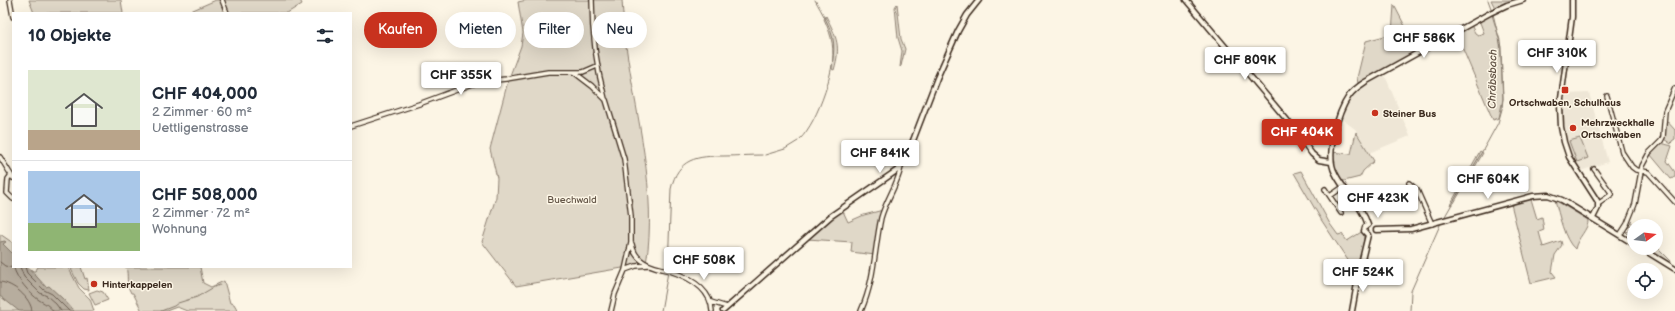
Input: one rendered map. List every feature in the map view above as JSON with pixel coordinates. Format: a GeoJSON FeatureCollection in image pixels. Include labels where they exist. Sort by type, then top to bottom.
{"type":"FeatureCollection","features":[{"type":"Feature","properties":{"kind":"main road"},"geometry":{"type":"LineString","coordinates":[[723,311],[831,216],[890,177],[902,165],[909,151],[940,71],[967,15],[979,0]]}},
{"type":"Feature","properties":{"kind":"main road"},"geometry":{"type":"LineString","coordinates":[[1186,0],[1287,120],[1312,154],[1319,160],[1331,162]]}},
{"type":"Feature","properties":{"kind":"main road"},"geometry":{"type":"LineString","coordinates":[[1368,225],[1363,213],[1335,173],[1331,162],[1332,146],[1341,111],[1346,101],[1354,90],[1371,78],[1490,12],[1523,0]]}},
{"type":"Feature","properties":{"kind":"main road"},"geometry":{"type":"LineString","coordinates":[[1572,0],[1572,16],[1560,106],[1561,131],[1569,157],[1595,196],[1598,204],[1597,211],[1593,218]]}},
{"type":"Feature","properties":{"kind":"main road"},"geometry":{"type":"LineString","coordinates":[[1376,230],[1401,230],[1432,224],[1542,195],[1557,197],[1627,240]]}},
{"type":"Feature","properties":{"kind":"main road"},"geometry":{"type":"LineString","coordinates":[[1368,225],[1374,226],[1376,230]]}},
{"type":"Feature","properties":{"kind":"main road"},"geometry":{"type":"LineString","coordinates":[[1368,225],[1365,227],[1364,231],[1368,235]]}},
{"type":"Feature","properties":{"kind":"main road"},"geometry":{"type":"LineString","coordinates":[[1368,235],[1374,234],[1376,230]]}},
{"type":"Feature","properties":{"kind":"main road"},"geometry":{"type":"LineString","coordinates":[[1352,311],[1368,235]]}},
{"type":"Feature","properties":{"kind":"main road"},"geometry":{"type":"LineString","coordinates":[[1652,255],[1675,269]]}},
{"type":"Feature","properties":{"kind":"street"},"geometry":{"type":"LineString","coordinates":[[10,0],[12,12]]}},
{"type":"Feature","properties":{"kind":"street"},"geometry":{"type":"LineString","coordinates":[[222,0],[227,12]]}},
{"type":"Feature","properties":{"kind":"street"},"geometry":{"type":"LineString","coordinates":[[592,0],[592,28],[597,66],[624,159],[631,216],[631,243],[625,270],[615,294],[611,311]]}},
{"type":"Feature","properties":{"kind":"street"},"geometry":{"type":"LineString","coordinates":[[352,126],[419,104],[478,82],[506,80],[548,72],[575,73],[588,71],[597,66]]}},
{"type":"Feature","properties":{"kind":"street"},"geometry":{"type":"LineString","coordinates":[[575,73],[592,86],[606,100]]}},
{"type":"Feature","properties":{"kind":"street"},"geometry":{"type":"LineString","coordinates":[[1620,235],[1636,204],[1640,171],[1649,153],[1662,139],[1667,106],[1675,88]]}},
{"type":"Feature","properties":{"kind":"street"},"geometry":{"type":"LineString","coordinates":[[1607,96],[1624,156],[1632,167],[1640,171],[1648,172],[1675,202]]}},
{"type":"Feature","properties":{"kind":"street"},"geometry":{"type":"LineString","coordinates":[[0,157],[12,177],[8,179],[7,193],[12,198]]}},
{"type":"Feature","properties":{"kind":"street"},"geometry":{"type":"LineString","coordinates":[[861,311],[870,290],[882,217],[902,165]]}},
{"type":"Feature","properties":{"kind":"street"},"geometry":{"type":"LineString","coordinates":[[1594,169],[1612,194],[1598,204]]}},
{"type":"Feature","properties":{"kind":"street"},"geometry":{"type":"LineString","coordinates":[[890,177],[896,182]]}},
{"type":"Feature","properties":{"kind":"street"},"geometry":{"type":"LineString","coordinates":[[1409,183],[1417,190],[1432,224]]}},
{"type":"Feature","properties":{"kind":"street"},"geometry":{"type":"LineString","coordinates":[[1330,196],[1343,186]]}},
{"type":"Feature","properties":{"kind":"street"},"geometry":{"type":"LineString","coordinates":[[1325,189],[1341,213]]}},
{"type":"Feature","properties":{"kind":"street"},"geometry":{"type":"LineString","coordinates":[[631,243],[636,254],[642,261],[649,265],[683,276],[698,286],[711,302],[712,311]]}},
{"type":"Feature","properties":{"kind":"street"},"geometry":{"type":"LineString","coordinates":[[625,270],[636,266],[649,265]]}},
{"type":"Feature","properties":{"kind":"street"},"geometry":{"type":"LineString","coordinates":[[711,302],[727,307]]}},
{"type":"Feature","properties":{"kind":"shaded area"},"geometry":{"type":"Polygon","coordinates":[[[1384,73],[1410,136],[1369,153],[1355,129],[1339,117],[1350,94],[1384,73]]]}},
{"type":"Feature","properties":{"kind":"shaded area"},"geometry":{"type":"Polygon","coordinates":[[[1589,93],[1608,162],[1580,171],[1566,142],[1563,126],[1564,94],[1589,93]]]}},
{"type":"Feature","properties":{"kind":"green space"},"geometry":{"type":"Polygon","coordinates":[[[29,0],[121,0],[123,12],[34,12],[29,0]]]}},
{"type":"Feature","properties":{"kind":"green space"},"geometry":{"type":"Polygon","coordinates":[[[216,0],[221,1],[225,12],[188,12],[216,0]]]}},
{"type":"Feature","properties":{"kind":"green space"},"geometry":{"type":"Polygon","coordinates":[[[224,0],[300,0],[302,4],[289,12],[228,12],[224,0]]]}},
{"type":"Feature","properties":{"kind":"green space","name":"Buechwald"},"geometry":{"type":"Polygon","coordinates":[[[527,0],[622,0],[623,12],[592,12],[592,48],[626,48],[648,182],[649,237],[646,264],[516,286],[482,242],[496,197],[497,178],[490,149],[508,81],[521,46],[523,33],[518,2],[527,0]]]}},
{"type":"Feature","properties":{"kind":"green space"},"geometry":{"type":"Polygon","coordinates":[[[1491,0],[1515,0],[1495,8],[1491,0]]]}},
{"type":"Feature","properties":{"kind":"green space"},"geometry":{"type":"Polygon","coordinates":[[[897,4],[901,39],[905,49],[900,67],[902,51],[898,38],[895,7],[897,4]]]}},
{"type":"Feature","properties":{"kind":"green space"},"geometry":{"type":"Polygon","coordinates":[[[1394,5],[1418,51],[1358,83],[1357,78],[1366,41],[1392,34],[1394,5]]]}},
{"type":"Feature","properties":{"kind":"green space"},"geometry":{"type":"Polygon","coordinates":[[[1490,14],[1492,15],[1500,40],[1503,99],[1499,118],[1493,120],[1456,33],[1471,25],[1475,33],[1478,35],[1484,33],[1479,20],[1490,14]]]}},
{"type":"Feature","properties":{"kind":"green space"},"geometry":{"type":"Polygon","coordinates":[[[826,16],[837,42],[837,55],[834,70],[832,69],[832,43],[824,19],[826,16]]]}},
{"type":"Feature","properties":{"kind":"green space"},"geometry":{"type":"Polygon","coordinates":[[[1665,119],[1675,130],[1675,139],[1671,144],[1664,139],[1665,119]]]}},
{"type":"Feature","properties":{"kind":"green space"},"geometry":{"type":"Polygon","coordinates":[[[1356,132],[1374,161],[1363,171],[1360,177],[1340,182],[1337,177],[1331,152],[1351,154],[1356,132]]]}},
{"type":"Feature","properties":{"kind":"green space"},"geometry":{"type":"Polygon","coordinates":[[[1580,138],[1588,158],[1577,162],[1569,141],[1580,138]]]}},
{"type":"Feature","properties":{"kind":"green space"},"geometry":{"type":"Polygon","coordinates":[[[1661,143],[1672,146],[1667,161],[1675,172],[1675,177],[1671,179],[1650,154],[1661,143]]]}},
{"type":"Feature","properties":{"kind":"green space"},"geometry":{"type":"Polygon","coordinates":[[[1480,151],[1483,153],[1454,203],[1450,205],[1480,151]]]}},
{"type":"Feature","properties":{"kind":"green space"},"geometry":{"type":"Polygon","coordinates":[[[1301,171],[1330,224],[1338,235],[1342,234],[1347,241],[1363,231],[1364,239],[1357,274],[1322,221],[1294,173],[1301,171]]]}},
{"type":"Feature","properties":{"kind":"green space"},"geometry":{"type":"Polygon","coordinates":[[[1531,199],[1537,219],[1542,217],[1544,230],[1539,232],[1543,247],[1561,241],[1562,245],[1555,255],[1552,272],[1556,277],[1531,283],[1511,204],[1531,199]]]}},
{"type":"Feature","properties":{"kind":"green space"},"geometry":{"type":"Polygon","coordinates":[[[1555,200],[1588,220],[1587,227],[1575,249],[1571,245],[1565,233],[1555,200]]]}},
{"type":"Feature","properties":{"kind":"green space"},"geometry":{"type":"Polygon","coordinates":[[[842,209],[848,222],[864,215],[883,210],[875,255],[851,252],[852,242],[807,239],[842,209]]]}},
{"type":"Feature","properties":{"kind":"green space"},"geometry":{"type":"Polygon","coordinates":[[[0,234],[12,242],[12,268],[29,268],[35,271],[37,268],[69,268],[79,288],[90,299],[94,311],[0,311],[0,234]]]}},
{"type":"Feature","properties":{"kind":"green space"},"geometry":{"type":"Polygon","coordinates":[[[1663,253],[1671,261],[1670,263],[1658,255],[1663,255],[1663,253]]]}},
{"type":"Feature","properties":{"kind":"green space"},"geometry":{"type":"Polygon","coordinates":[[[81,268],[85,279],[87,278],[89,290],[84,289],[78,283],[71,269],[81,268]]]}},
{"type":"Feature","properties":{"kind":"green space"},"geometry":{"type":"Polygon","coordinates":[[[126,268],[200,268],[203,283],[211,287],[224,281],[230,303],[234,304],[238,311],[187,311],[177,307],[166,311],[142,311],[133,293],[131,293],[129,289],[126,268]]]}},
{"type":"Feature","properties":{"kind":"green space"},"geometry":{"type":"Polygon","coordinates":[[[97,290],[103,292],[108,300],[95,305],[89,293],[97,290]]]}},
{"type":"Feature","properties":{"kind":"water"},"geometry":{"type":"Polygon","coordinates":[[[5,241],[6,242],[3,244],[12,253],[12,268],[29,268],[46,287],[49,286],[74,311],[19,311],[0,296],[0,242],[5,241]]]}},
{"type":"Feature","properties":{"kind":"waterway"},"geometry":{"type":"LineString","coordinates":[[800,139],[807,131],[820,106],[830,77],[834,49],[832,34],[826,19],[815,0]]}},
{"type":"Feature","properties":{"kind":"waterway","name":"Chräbsbach"},"geometry":{"type":"LineString","coordinates":[[1488,0],[1492,11]]}},
{"type":"Feature","properties":{"kind":"waterway","name":"Chräbsbach"},"geometry":{"type":"LineString","coordinates":[[1444,218],[1498,123],[1502,109],[1501,47],[1493,14]]}},
{"type":"Feature","properties":{"kind":"waterway"},"geometry":{"type":"LineString","coordinates":[[765,155],[785,149],[798,141]]}},
{"type":"Feature","properties":{"kind":"waterway"},"geometry":{"type":"LineString","coordinates":[[668,268],[671,189],[678,171],[684,165],[697,158],[714,156],[762,155]]}},
{"type":"Feature","properties":{"kind":"waterway","name":"Chräbsbach"},"geometry":{"type":"LineString","coordinates":[[1410,311],[1411,291],[1440,225]]}},
{"type":"Feature","properties":{"kind":"waterway"},"geometry":{"type":"LineString","coordinates":[[661,311],[668,272]]}},
{"type":"Feature","properties":{"kind":"waterway"},"geometry":{"type":"LineString","coordinates":[[161,311],[178,303],[197,297],[220,285]]}},
{"type":"Feature","properties":{"kind":"place","name":"Ortschwaben, Schulhaus"},"geometry":{"type":"Point","coordinates":[1565,90]}},
{"type":"Feature","properties":{"kind":"place","name":"Steiner Bus"},"geometry":{"type":"Point","coordinates":[1375,113]}},
{"type":"Feature","properties":{"kind":"place","name":"Mehrzweckhalle Ortschwaben"},"geometry":{"type":"Point","coordinates":[1573,128]}},
{"type":"Feature","properties":{"kind":"place","name":"Hinterkappelen"},"geometry":{"type":"Point","coordinates":[94,284]}}]}
